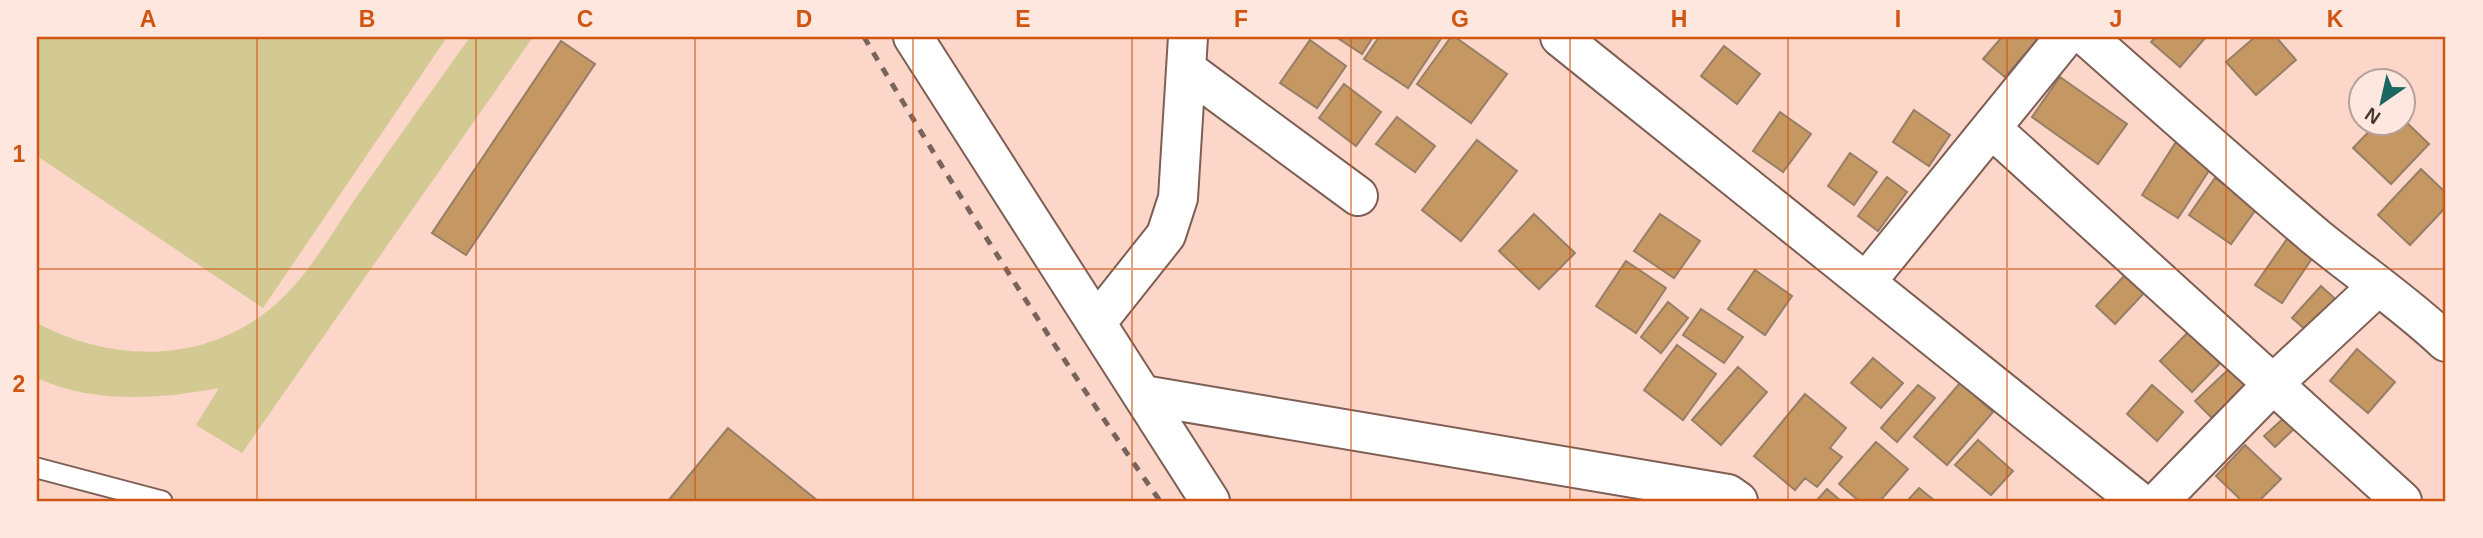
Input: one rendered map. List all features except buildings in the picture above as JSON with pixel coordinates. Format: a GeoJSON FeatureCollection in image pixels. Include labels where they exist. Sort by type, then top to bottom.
{"type":"FeatureCollection","features":[{"type":"Feature","properties":{"kind":"street"},"geometry":{"type":"LineString","coordinates":[[913,37],[1210,501]]}},
{"type":"Feature","properties":{"kind":"street"},"geometry":{"type":"LineString","coordinates":[[1560,37],[2138,501]]}},
{"type":"Feature","properties":{"kind":"street"},"geometry":{"type":"LineString","coordinates":[[1866,282],[2065,37]]}},
{"type":"Feature","properties":{"kind":"street"},"geometry":{"type":"LineString","coordinates":[[2087,37],[2272,200],[2377,288],[2417,315],[2446,342]]}},
{"type":"Feature","properties":{"kind":"street"},"geometry":{"type":"LineString","coordinates":[[1097,322],[1166,235],[1178,198],[1187,53]]}},
{"type":"Feature","properties":{"kind":"street"},"geometry":{"type":"LineString","coordinates":[[1187,53],[1358,196]]}},
{"type":"Feature","properties":{"kind":"street"},"geometry":{"type":"LineString","coordinates":[[1991,128],[2402,501]]}},
{"type":"Feature","properties":{"kind":"street"},"geometry":{"type":"LineString","coordinates":[[2159,501],[2273,384],[2377,288]]}},
{"type":"Feature","properties":{"kind":"street"},"geometry":{"type":"LineString","coordinates":[[1143,395],[1701,489],[1728,494],[1738,501]]}},
{"type":"Feature","properties":{"kind":"lane"},"geometry":{"type":"LineString","coordinates":[[37,468],[162,501]]}},
{"type":"Feature","properties":{"kind":"shaded area"},"geometry":{"type":"Polygon","coordinates":[[[37,37],[447,37],[263,308],[37,156],[37,37]]]}},
{"type":"Feature","properties":{"kind":"shaded area"},"geometry":{"type":"Polygon","coordinates":[[[470,37],[533,37],[242,453],[196,425],[219,388],[174,395],[127,397],[80,392],[37,378],[37,323],[97,346],[128,351],[160,351],[191,347],[221,338],[249,324],[276,304],[311,264],[470,37]]]}},
{"type":"Feature","properties":{"kind":"railway"},"geometry":{"type":"LineString","coordinates":[[864,37],[1008,272],[1160,501]]}}]}
